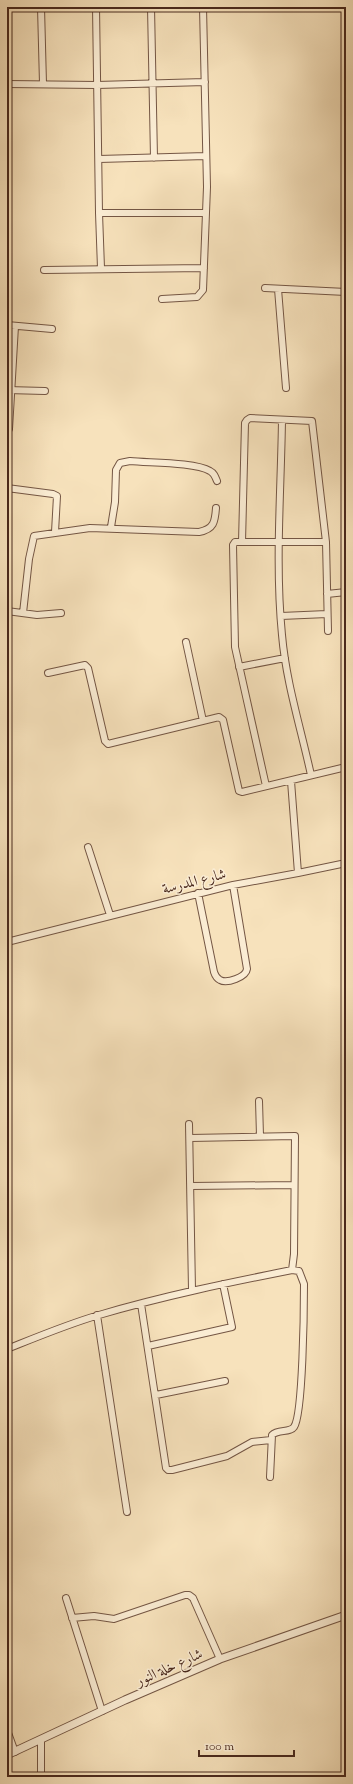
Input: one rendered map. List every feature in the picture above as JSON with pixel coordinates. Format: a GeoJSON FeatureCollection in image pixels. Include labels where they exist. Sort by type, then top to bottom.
{"type":"FeatureCollection","features":[{"type":"Feature","properties":{"kind":"street"},"geometry":{"type":"LineString","coordinates":[[41,7],[43,84]]}},
{"type":"Feature","properties":{"kind":"street"},"geometry":{"type":"LineString","coordinates":[[96,7],[101,268]]}},
{"type":"Feature","properties":{"kind":"street"},"geometry":{"type":"LineString","coordinates":[[151,7],[154,158]]}},
{"type":"Feature","properties":{"kind":"street"},"geometry":{"type":"LineString","coordinates":[[162,299],[197,297],[201,295],[203,290],[206,213],[206,156],[203,7]]}},
{"type":"Feature","properties":{"kind":"street"},"geometry":{"type":"LineString","coordinates":[[7,84],[97,85],[205,82]]}},
{"type":"Feature","properties":{"kind":"street"},"geometry":{"type":"LineString","coordinates":[[99,159],[206,156]]}},
{"type":"Feature","properties":{"kind":"street"},"geometry":{"type":"LineString","coordinates":[[99,213],[206,213]]}},
{"type":"Feature","properties":{"kind":"street"},"geometry":{"type":"LineString","coordinates":[[44,270],[101,268],[204,268]]}},
{"type":"Feature","properties":{"kind":"street"},"geometry":{"type":"LineString","coordinates":[[265,288],[346,292]]}},
{"type":"Feature","properties":{"kind":"street"},"geometry":{"type":"LineString","coordinates":[[278,289],[286,388]]}},
{"type":"Feature","properties":{"kind":"street"},"geometry":{"type":"LineString","coordinates":[[7,326],[52,330]]}},
{"type":"Feature","properties":{"kind":"street"},"geometry":{"type":"LineString","coordinates":[[7,433],[9,429],[10,390],[15,326]]}},
{"type":"Feature","properties":{"kind":"street"},"geometry":{"type":"LineString","coordinates":[[10,390],[45,391]]}},
{"type":"Feature","properties":{"kind":"street"},"geometry":{"type":"LineString","coordinates":[[242,542],[245,423],[250,418],[312,421],[314,425],[326,542],[328,631]]}},
{"type":"Feature","properties":{"kind":"street"},"geometry":{"type":"LineString","coordinates":[[282,420],[280,543],[281,616],[285,658],[311,775]]}},
{"type":"Feature","properties":{"kind":"street"},"geometry":{"type":"LineString","coordinates":[[111,527],[115,502],[116,470],[120,463],[130,461],[194,466],[210,470],[215,474],[217,480]]}},
{"type":"Feature","properties":{"kind":"street"},"geometry":{"type":"LineString","coordinates":[[7,488],[53,494],[57,496],[56,532]]}},
{"type":"Feature","properties":{"kind":"street"},"geometry":{"type":"LineString","coordinates":[[23,613],[32,540],[34,536],[56,532],[111,527],[199,532],[211,528],[215,523],[216,508]]}},
{"type":"Feature","properties":{"kind":"street"},"geometry":{"type":"LineString","coordinates":[[266,786],[239,667],[234,630],[233,545],[235,542],[326,542]]}},
{"type":"Feature","properties":{"kind":"street"},"geometry":{"type":"LineString","coordinates":[[327,594],[346,592]]}},
{"type":"Feature","properties":{"kind":"street"},"geometry":{"type":"LineString","coordinates":[[7,611],[37,615],[61,613]]}},
{"type":"Feature","properties":{"kind":"street"},"geometry":{"type":"LineString","coordinates":[[281,616],[327,614]]}},
{"type":"Feature","properties":{"kind":"street"},"geometry":{"type":"LineString","coordinates":[[186,642],[203,721]]}},
{"type":"Feature","properties":{"kind":"street"},"geometry":{"type":"LineString","coordinates":[[239,667],[285,658]]}},
{"type":"Feature","properties":{"kind":"street"},"geometry":{"type":"LineString","coordinates":[[48,673],[85,664],[88,668],[105,741],[108,744],[219,717],[223,720],[238,791],[242,792],[346,767]]}},
{"type":"Feature","properties":{"kind":"street"},"geometry":{"type":"LineString","coordinates":[[291,781],[298,873]]}},
{"type":"Feature","properties":{"kind":"street"},"geometry":{"type":"LineString","coordinates":[[88,847],[110,915]]}},
{"type":"Feature","properties":{"kind":"street","name":"شارع المدرسة"},"geometry":{"type":"LineString","coordinates":[[7,942],[233,885],[346,863]]}},
{"type":"Feature","properties":{"kind":"street"},"geometry":{"type":"LineString","coordinates":[[198,894],[214,972],[217,978],[222,981],[244,976],[247,973],[247,969],[233,885]]}},
{"type":"Feature","properties":{"kind":"street"},"geometry":{"type":"LineString","coordinates":[[259,1100],[260,1136]]}},
{"type":"Feature","properties":{"kind":"street"},"geometry":{"type":"LineString","coordinates":[[189,1124],[192,1290]]}},
{"type":"Feature","properties":{"kind":"street"},"geometry":{"type":"LineString","coordinates":[[190,1138],[260,1136],[292,1136],[296,1138],[294,1254],[292,1270]]}},
{"type":"Feature","properties":{"kind":"street"},"geometry":{"type":"LineString","coordinates":[[191,1186],[294,1185]]}},
{"type":"Feature","properties":{"kind":"street"},"geometry":{"type":"LineString","coordinates":[[7,1349],[97,1315],[192,1290],[292,1270],[301,1272],[304,1284],[299,1405],[295,1426],[292,1429],[276,1432],[272,1435],[270,1477]]}},
{"type":"Feature","properties":{"kind":"street"},"geometry":{"type":"LineString","coordinates":[[148,1346],[232,1327],[223,1284]]}},
{"type":"Feature","properties":{"kind":"street"},"geometry":{"type":"LineString","coordinates":[[141,1304],[166,1468],[168,1470],[228,1456],[252,1442],[271,1440]]}},
{"type":"Feature","properties":{"kind":"street"},"geometry":{"type":"LineString","coordinates":[[97,1315],[127,1512]]}},
{"type":"Feature","properties":{"kind":"street"},"geometry":{"type":"LineString","coordinates":[[156,1395],[225,1381]]}},
{"type":"Feature","properties":{"kind":"street"},"geometry":{"type":"LineString","coordinates":[[72,1618],[94,1616],[114,1619],[185,1595],[190,1595],[193,1598],[220,1659]]}},
{"type":"Feature","properties":{"kind":"street"},"geometry":{"type":"LineString","coordinates":[[66,1598],[102,1711]]}},
{"type":"Feature","properties":{"kind":"street","name":"شارع خلة النور"},"geometry":{"type":"LineString","coordinates":[[7,1755],[220,1659],[346,1615]]}},
{"type":"Feature","properties":{"kind":"street"},"geometry":{"type":"LineString","coordinates":[[7,1730],[15,1752]]}},
{"type":"Feature","properties":{"kind":"street"},"geometry":{"type":"LineString","coordinates":[[41,1740],[42,1777]]}}]}
